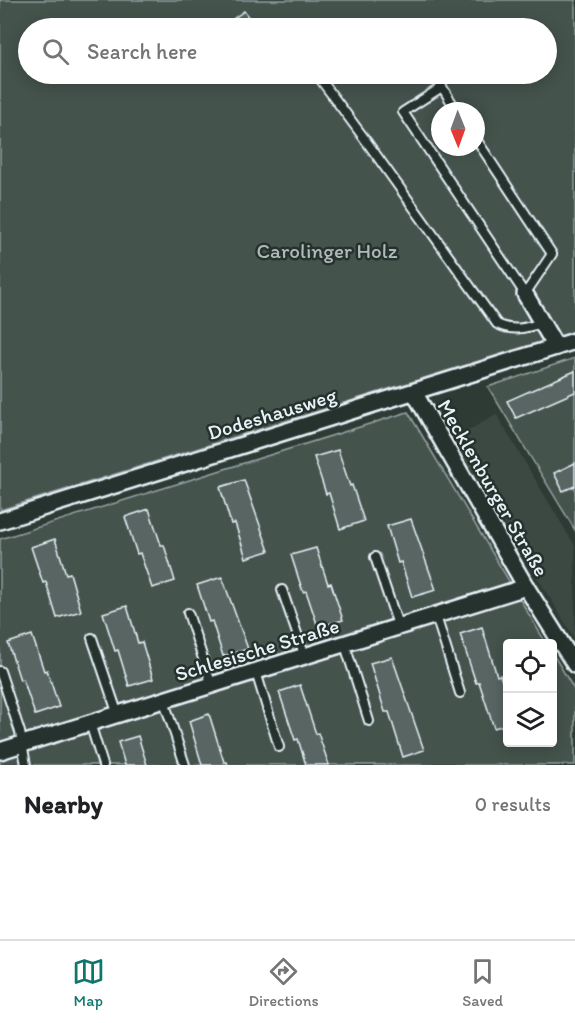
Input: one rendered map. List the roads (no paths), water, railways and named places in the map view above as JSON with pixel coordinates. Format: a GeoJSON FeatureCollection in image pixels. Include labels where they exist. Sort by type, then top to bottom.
{"type":"FeatureCollection","features":[{"type":"Feature","properties":{"kind":"street"},"geometry":{"type":"LineString","coordinates":[[525,294],[556,347]]}},
{"type":"Feature","properties":{"kind":"street","name":"Dodeshausweg"},"geometry":{"type":"LineString","coordinates":[[0,521],[575,341]]}},
{"type":"Feature","properties":{"kind":"street","name":"Mecklenburger Straße"},"geometry":{"type":"LineString","coordinates":[[414,392],[526,587],[575,665]]}},
{"type":"Feature","properties":{"kind":"street","name":"Schlesische Straße"},"geometry":{"type":"LineString","coordinates":[[0,752],[526,587]]}},
{"type":"Feature","properties":{"kind":"lane"},"geometry":{"type":"LineString","coordinates":[[324,84],[497,324],[507,329],[523,329],[542,323]]}},
{"type":"Feature","properties":{"kind":"lane"},"geometry":{"type":"LineString","coordinates":[[431,154],[403,112],[442,87],[451,102]]}},
{"type":"Feature","properties":{"kind":"lane"},"geometry":{"type":"LineString","coordinates":[[432,156],[525,294],[552,254],[485,153]]}},
{"type":"Feature","properties":{"kind":"lane"},"geometry":{"type":"LineString","coordinates":[[375,557],[399,628]]}},
{"type":"Feature","properties":{"kind":"lane"},"geometry":{"type":"LineString","coordinates":[[282,590],[305,657]]}},
{"type":"Feature","properties":{"kind":"lane"},"geometry":{"type":"LineString","coordinates":[[188,613],[212,686]]}},
{"type":"Feature","properties":{"kind":"lane"},"geometry":{"type":"LineString","coordinates":[[436,616],[459,693]]}},
{"type":"Feature","properties":{"kind":"lane"},"geometry":{"type":"LineString","coordinates":[[92,638],[118,715]]}},
{"type":"Feature","properties":{"kind":"lane"},"geometry":{"type":"LineString","coordinates":[[345,645],[369,721]]}},
{"type":"Feature","properties":{"kind":"lane"},"geometry":{"type":"LineString","coordinates":[[0,671],[20,732],[26,765]]}},
{"type":"Feature","properties":{"kind":"lane"},"geometry":{"type":"LineString","coordinates":[[256,672],[279,747]]}},
{"type":"Feature","properties":{"kind":"lane"},"geometry":{"type":"LineString","coordinates":[[164,701],[185,765]]}},
{"type":"Feature","properties":{"kind":"lane"},"geometry":{"type":"LineString","coordinates":[[90,723],[102,765]]}},
{"type":"Feature","properties":{"kind":"park label","name":"Carolinger Holz"},"geometry":{"type":"Point","coordinates":[327,251]}}]}
